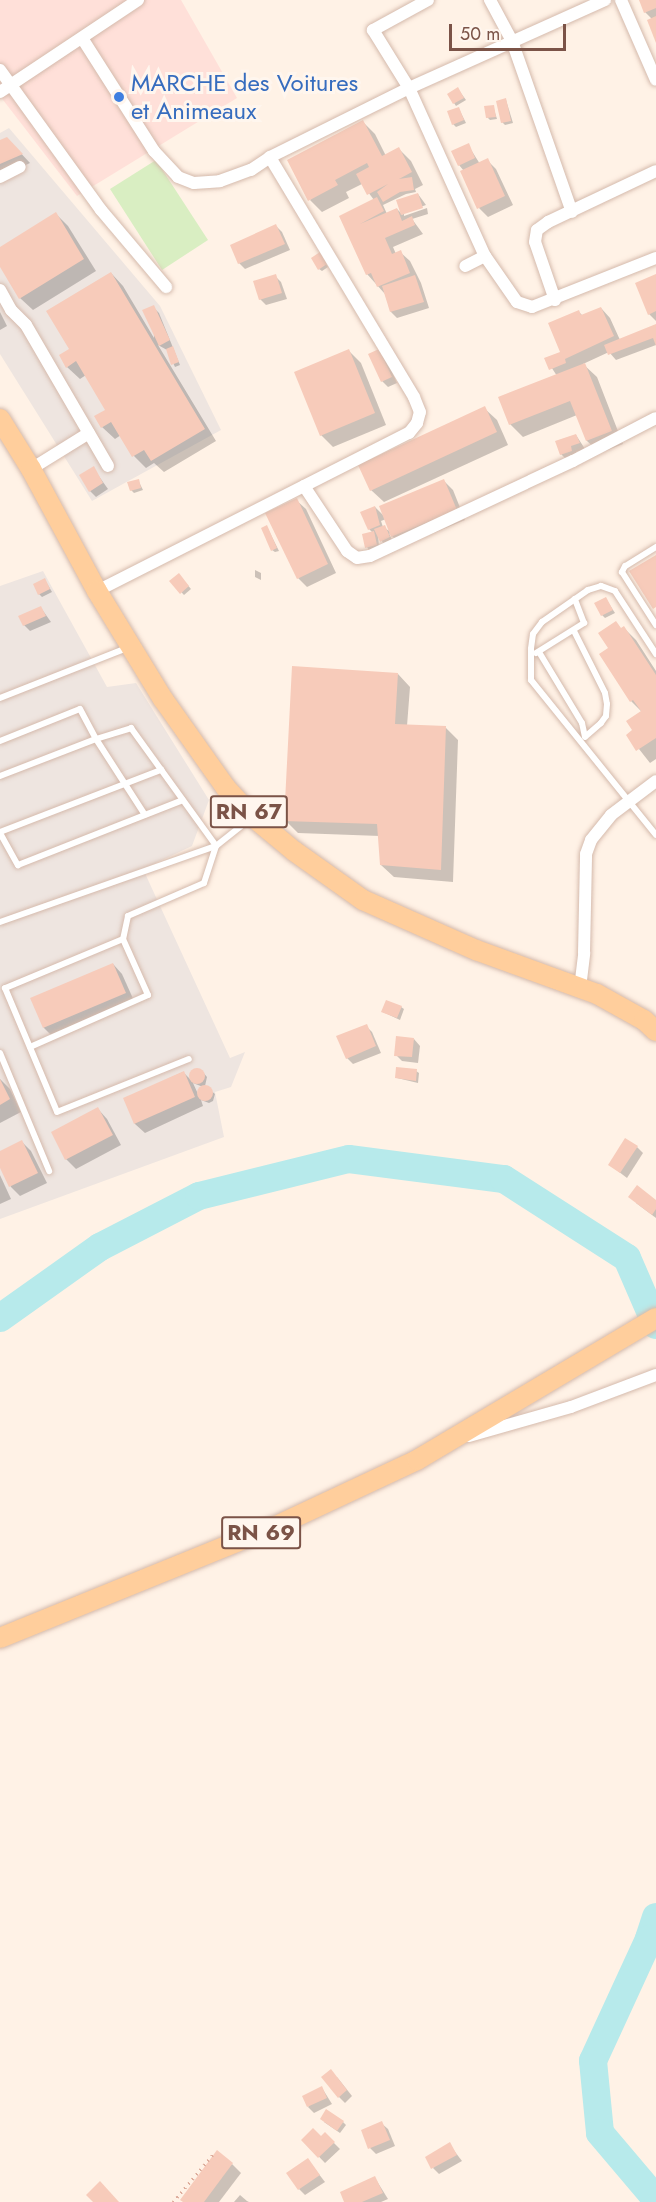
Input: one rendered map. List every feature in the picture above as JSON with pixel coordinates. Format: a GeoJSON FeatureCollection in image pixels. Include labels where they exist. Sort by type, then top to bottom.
{"type":"FeatureCollection","features":[{"type":"Feature","properties":{"kind":"main road","name":"RN 67"},"geometry":{"type":"LineString","coordinates":[[0,419],[31,469],[97,591],[163,699],[226,788],[253,817],[294,851],[363,900],[476,950],[580,988],[636,1015],[656,1031]]}},
{"type":"Feature","properties":{"kind":"main road","name":"RN 69"},"geometry":{"type":"LineString","coordinates":[[0,1638],[274,1527],[417,1460],[656,1318]]}},
{"type":"Feature","properties":{"kind":"street"},"geometry":{"type":"LineString","coordinates":[[5,88],[138,0]]}},
{"type":"Feature","properties":{"kind":"street"},"geometry":{"type":"LineString","coordinates":[[428,0],[373,30],[409,88],[485,256],[517,302],[532,307],[555,300],[656,258]]}},
{"type":"Feature","properties":{"kind":"street"},"geometry":{"type":"LineString","coordinates":[[490,0],[512,41],[572,212]]}},
{"type":"Feature","properties":{"kind":"street"},"geometry":{"type":"LineString","coordinates":[[81,38],[154,151],[178,177],[194,183],[220,181],[251,170],[270,157],[409,88],[605,0]]}},
{"type":"Feature","properties":{"kind":"street"},"geometry":{"type":"LineString","coordinates":[[621,0],[656,80]]}},
{"type":"Feature","properties":{"kind":"street"},"geometry":{"type":"LineString","coordinates":[[0,70],[5,88],[101,210],[166,287]]}},
{"type":"Feature","properties":{"kind":"street"},"geometry":{"type":"LineString","coordinates":[[97,591],[409,433],[420,412],[270,157]]}},
{"type":"Feature","properties":{"kind":"street"},"geometry":{"type":"LineString","coordinates":[[0,177],[20,167]]}},
{"type":"Feature","properties":{"kind":"street"},"geometry":{"type":"LineString","coordinates":[[555,300],[535,242],[537,230],[548,222],[656,171]]}},
{"type":"Feature","properties":{"kind":"street"},"geometry":{"type":"LineString","coordinates":[[465,266],[485,256]]}},
{"type":"Feature","properties":{"kind":"street"},"geometry":{"type":"LineString","coordinates":[[0,290],[11,310],[26,325],[108,466]]}},
{"type":"Feature","properties":{"kind":"street"},"geometry":{"type":"LineString","coordinates":[[304,486],[347,551],[357,558],[370,556],[573,461],[656,418]]}},
{"type":"Feature","properties":{"kind":"street"},"geometry":{"type":"LineString","coordinates":[[31,469],[89,433]]}},
{"type":"Feature","properties":{"kind":"street"},"geometry":{"type":"LineString","coordinates":[[580,988],[584,953],[586,854],[598,829],[610,815],[656,781]]}},
{"type":"Feature","properties":{"kind":"street"},"geometry":{"type":"LineString","coordinates":[[445,1443],[571,1407],[656,1375]]}},
{"type":"Feature","properties":{"kind":"lane"},"geometry":{"type":"LineString","coordinates":[[656,547],[625,566],[622,572],[656,625]]}},
{"type":"Feature","properties":{"kind":"lane"},"geometry":{"type":"LineString","coordinates":[[656,654],[615,591],[601,586],[588,590],[542,622],[533,634],[531,656],[531,680],[583,739],[656,835]]}},
{"type":"Feature","properties":{"kind":"lane"},"geometry":{"type":"LineString","coordinates":[[531,656],[584,623],[584,616],[575,599]]}},
{"type":"Feature","properties":{"kind":"lane"},"geometry":{"type":"LineString","coordinates":[[574,631],[605,693],[607,704],[606,716],[583,739]]}},
{"type":"Feature","properties":{"kind":"lane"},"geometry":{"type":"LineString","coordinates":[[0,698],[130,646]]}},
{"type":"Feature","properties":{"kind":"lane"},"geometry":{"type":"LineString","coordinates":[[539,652],[582,723],[583,739]]}},
{"type":"Feature","properties":{"kind":"lane"},"geometry":{"type":"LineString","coordinates":[[0,741],[80,709],[96,739],[145,815]]}},
{"type":"Feature","properties":{"kind":"lane"},"geometry":{"type":"LineString","coordinates":[[0,776],[130,728],[216,846]]}},
{"type":"Feature","properties":{"kind":"lane"},"geometry":{"type":"LineString","coordinates":[[161,770],[0,832],[18,865],[183,800]]}},
{"type":"Feature","properties":{"kind":"lane"},"geometry":{"type":"LineString","coordinates":[[0,922],[216,846],[253,817]]}},
{"type":"Feature","properties":{"kind":"lane"},"geometry":{"type":"LineString","coordinates":[[30,1047],[148,994],[123,939],[128,916],[204,883],[216,846]]}},
{"type":"Feature","properties":{"kind":"lane"},"geometry":{"type":"LineString","coordinates":[[123,939],[5,988],[57,1112],[189,1059]]}},
{"type":"Feature","properties":{"kind":"lane"},"geometry":{"type":"LineString","coordinates":[[0,1053],[49,1171]]}},
{"type":"Feature","properties":{"kind":"path"},"geometry":{"type":"LineString","coordinates":[[173,2202],[215,2152]]}},
{"type":"Feature","properties":{"kind":"shaded area","name":"MARCHE des Voitures et Animeaux"},"geometry":{"type":"Polygon","coordinates":[[[0,0],[181,0],[237,98],[77,196],[0,96],[0,0]]]}},
{"type":"Feature","properties":{"kind":"shaded area"},"geometry":{"type":"Polygon","coordinates":[[[9,128],[160,306],[221,430],[92,501],[0,354],[0,133],[9,128]]]}},
{"type":"Feature","properties":{"kind":"shaded area"},"geometry":{"type":"Polygon","coordinates":[[[43,571],[107,687],[136,683],[209,800],[192,846],[143,869],[230,1058],[245,1052],[231,1087],[215,1092],[224,1137],[0,1219],[0,586],[43,571]]]}},
{"type":"Feature","properties":{"kind":"green space"},"geometry":{"type":"Polygon","coordinates":[[[156,160],[208,240],[162,270],[110,189],[156,160]]]}},
{"type":"Feature","properties":{"kind":"building"},"geometry":{"type":"Polygon","coordinates":[[[639,0],[656,0],[656,8],[644,13],[639,0]]]}},
{"type":"Feature","properties":{"kind":"building"},"geometry":{"type":"Polygon","coordinates":[[[656,16],[656,43],[647,20],[656,16]]]}},
{"type":"Feature","properties":{"kind":"building"},"geometry":{"type":"Polygon","coordinates":[[[458,87],[464,98],[453,104],[447,94],[458,87]]]}},
{"type":"Feature","properties":{"kind":"building"},"geometry":{"type":"Polygon","coordinates":[[[506,98],[511,121],[501,123],[496,101],[506,98]]]}},
{"type":"Feature","properties":{"kind":"building"},"geometry":{"type":"Polygon","coordinates":[[[494,105],[496,117],[486,118],[484,106],[494,105]]]}},
{"type":"Feature","properties":{"kind":"building"},"geometry":{"type":"Polygon","coordinates":[[[459,107],[464,120],[452,125],[447,111],[459,107]]]}},
{"type":"Feature","properties":{"kind":"building"},"geometry":{"type":"Polygon","coordinates":[[[363,120],[382,156],[399,147],[412,172],[399,179],[412,177],[414,190],[400,192],[383,202],[377,192],[388,184],[367,195],[356,174],[369,167],[367,163],[335,180],[338,185],[308,201],[287,160],[363,120]]]}},
{"type":"Feature","properties":{"kind":"building"},"geometry":{"type":"Polygon","coordinates":[[[7,137],[23,154],[0,164],[0,140],[7,137]]]}},
{"type":"Feature","properties":{"kind":"building"},"geometry":{"type":"Polygon","coordinates":[[[469,143],[475,158],[458,166],[451,151],[469,143]]]}},
{"type":"Feature","properties":{"kind":"building"},"geometry":{"type":"Polygon","coordinates":[[[488,158],[505,196],[477,209],[460,171],[488,158]]]}},
{"type":"Feature","properties":{"kind":"building"},"geometry":{"type":"Polygon","coordinates":[[[418,193],[423,208],[401,215],[396,200],[418,193]]]}},
{"type":"Feature","properties":{"kind":"building"},"geometry":{"type":"Polygon","coordinates":[[[377,197],[384,211],[360,224],[397,208],[402,221],[412,216],[415,225],[385,238],[392,254],[401,250],[410,273],[377,287],[371,273],[366,275],[339,216],[377,197]]]}},
{"type":"Feature","properties":{"kind":"building"},"geometry":{"type":"Polygon","coordinates":[[[56,212],[84,259],[19,299],[0,267],[0,247],[56,212]]]}},
{"type":"Feature","properties":{"kind":"building"},"geometry":{"type":"Polygon","coordinates":[[[276,224],[285,244],[238,264],[230,245],[276,224]]]}},
{"type":"Feature","properties":{"kind":"building"},"geometry":{"type":"Polygon","coordinates":[[[320,252],[327,264],[318,270],[311,258],[320,252]]]}},
{"type":"Feature","properties":{"kind":"building"},"geometry":{"type":"Polygon","coordinates":[[[111,272],[205,429],[151,461],[144,450],[132,457],[111,422],[101,428],[94,416],[105,410],[76,361],[66,368],[59,355],[69,349],[46,311],[111,272]]]}},
{"type":"Feature","properties":{"kind":"building"},"geometry":{"type":"Polygon","coordinates":[[[276,274],[282,293],[259,300],[253,281],[276,274]]]}},
{"type":"Feature","properties":{"kind":"building"},"geometry":{"type":"Polygon","coordinates":[[[656,274],[656,311],[648,315],[635,283],[656,274]]]}},
{"type":"Feature","properties":{"kind":"building"},"geometry":{"type":"Polygon","coordinates":[[[415,275],[424,302],[390,312],[382,286],[415,275]]]}},
{"type":"Feature","properties":{"kind":"building"},"geometry":{"type":"Polygon","coordinates":[[[154,305],[170,340],[159,346],[142,310],[154,305]]]}},
{"type":"Feature","properties":{"kind":"building"},"geometry":{"type":"Polygon","coordinates":[[[601,307],[614,336],[565,359],[566,363],[549,370],[544,358],[560,352],[548,323],[579,310],[581,315],[601,307]]]}},
{"type":"Feature","properties":{"kind":"building"},"geometry":{"type":"Polygon","coordinates":[[[656,324],[656,346],[653,338],[608,355],[604,345],[656,324]]]}},
{"type":"Feature","properties":{"kind":"building"},"geometry":{"type":"Polygon","coordinates":[[[173,346],[179,362],[171,365],[166,349],[173,346]]]}},
{"type":"Feature","properties":{"kind":"building"},"geometry":{"type":"Polygon","coordinates":[[[349,349],[375,413],[320,436],[294,372],[349,349]]]}},
{"type":"Feature","properties":{"kind":"building"},"geometry":{"type":"Polygon","coordinates":[[[379,349],[392,377],[381,382],[368,354],[379,349]]]}},
{"type":"Feature","properties":{"kind":"building"},"geometry":{"type":"Polygon","coordinates":[[[585,363],[612,431],[586,441],[570,401],[509,425],[498,397],[585,363]]]}},
{"type":"Feature","properties":{"kind":"building"},"geometry":{"type":"Polygon","coordinates":[[[485,406],[497,432],[370,491],[358,465],[485,406]]]}},
{"type":"Feature","properties":{"kind":"building"},"geometry":{"type":"Polygon","coordinates":[[[576,434],[580,443],[571,446],[572,451],[560,455],[555,441],[576,434]]]}},
{"type":"Feature","properties":{"kind":"building"},"geometry":{"type":"Polygon","coordinates":[[[94,466],[103,483],[89,492],[79,475],[94,466]]]}},
{"type":"Feature","properties":{"kind":"building"},"geometry":{"type":"Polygon","coordinates":[[[139,479],[141,488],[130,491],[127,482],[139,479]]]}},
{"type":"Feature","properties":{"kind":"building"},"geometry":{"type":"Polygon","coordinates":[[[444,479],[457,510],[391,537],[379,506],[444,479]]]}},
{"type":"Feature","properties":{"kind":"building"},"geometry":{"type":"Polygon","coordinates":[[[297,498],[328,564],[297,579],[265,513],[297,498]]]}},
{"type":"Feature","properties":{"kind":"building"},"geometry":{"type":"Polygon","coordinates":[[[375,506],[380,525],[368,530],[360,512],[375,506]]]}},
{"type":"Feature","properties":{"kind":"building"},"geometry":{"type":"Polygon","coordinates":[[[267,525],[277,548],[271,551],[261,528],[267,525]]]}},
{"type":"Feature","properties":{"kind":"building"},"geometry":{"type":"Polygon","coordinates":[[[385,525],[390,537],[380,542],[374,529],[385,525]]]}},
{"type":"Feature","properties":{"kind":"building"},"geometry":{"type":"Polygon","coordinates":[[[374,531],[377,545],[365,548],[362,534],[374,531]]]}},
{"type":"Feature","properties":{"kind":"building"},"geometry":{"type":"Polygon","coordinates":[[[656,555],[656,607],[653,609],[629,571],[656,555]]]}},
{"type":"Feature","properties":{"kind":"building"},"geometry":{"type":"Polygon","coordinates":[[[179,573],[189,586],[180,594],[169,581],[179,573]]]}},
{"type":"Feature","properties":{"kind":"building"},"geometry":{"type":"Polygon","coordinates":[[[45,578],[50,589],[38,595],[33,584],[45,578]]]}},
{"type":"Feature","properties":{"kind":"building"},"geometry":{"type":"Polygon","coordinates":[[[606,597],[613,610],[601,616],[594,603],[606,597]]]}},
{"type":"Feature","properties":{"kind":"building"},"geometry":{"type":"Polygon","coordinates":[[[41,606],[46,616],[23,626],[18,616],[41,606]]]}},
{"type":"Feature","properties":{"kind":"building"},"geometry":{"type":"Polygon","coordinates":[[[616,621],[621,628],[624,626],[656,675],[656,738],[636,751],[626,735],[632,730],[626,721],[641,711],[633,700],[630,702],[599,654],[608,648],[598,633],[616,621]]]}},
{"type":"Feature","properties":{"kind":"building"},"geometry":{"type":"Polygon","coordinates":[[[292,666],[398,673],[395,724],[446,726],[441,870],[380,865],[377,824],[284,821],[292,666]]]}},
{"type":"Feature","properties":{"kind":"building"},"geometry":{"type":"Polygon","coordinates":[[[113,963],[126,993],[43,1028],[30,998],[113,963]]]}},
{"type":"Feature","properties":{"kind":"building"},"geometry":{"type":"Polygon","coordinates":[[[386,1000],[402,1006],[397,1018],[381,1012],[386,1000]]]}},
{"type":"Feature","properties":{"kind":"building"},"geometry":{"type":"Polygon","coordinates":[[[367,1024],[376,1046],[346,1059],[336,1036],[367,1024]]]}},
{"type":"Feature","properties":{"kind":"building"},"geometry":{"type":"Polygon","coordinates":[[[396,1036],[414,1038],[412,1057],[394,1056],[396,1036]]]}},
{"type":"Feature","properties":{"kind":"building"},"geometry":{"type":"Polygon","coordinates":[[[396,1067],[417,1069],[416,1081],[395,1078],[396,1067]]]}},
{"type":"Feature","properties":{"kind":"building"},"geometry":{"type":"Polygon","coordinates":[[[194,1068],[200,1068],[205,1076],[203,1082],[194,1084],[189,1079],[189,1073],[194,1068]]]}},
{"type":"Feature","properties":{"kind":"building"},"geometry":{"type":"Polygon","coordinates":[[[184,1071],[195,1097],[134,1124],[123,1098],[184,1071]]]}},
{"type":"Feature","properties":{"kind":"building"},"geometry":{"type":"Polygon","coordinates":[[[0,1079],[10,1099],[0,1105],[0,1079]]]}},
{"type":"Feature","properties":{"kind":"building"},"geometry":{"type":"Polygon","coordinates":[[[202,1085],[208,1085],[213,1093],[211,1099],[202,1101],[197,1096],[197,1090],[202,1085]]]}},
{"type":"Feature","properties":{"kind":"building"},"geometry":{"type":"Polygon","coordinates":[[[98,1107],[113,1135],[65,1160],[51,1132],[98,1107]]]}},
{"type":"Feature","properties":{"kind":"building"},"geometry":{"type":"Polygon","coordinates":[[[625,1138],[638,1146],[620,1173],[608,1165],[625,1138]]]}},
{"type":"Feature","properties":{"kind":"building"},"geometry":{"type":"Polygon","coordinates":[[[22,1140],[38,1173],[9,1187],[0,1168],[0,1151],[22,1140]]]}},
{"type":"Feature","properties":{"kind":"building"},"geometry":{"type":"Polygon","coordinates":[[[637,1185],[656,1200],[656,1209],[652,1215],[628,1197],[637,1185]]]}},
{"type":"Feature","properties":{"kind":"building"},"geometry":{"type":"Polygon","coordinates":[[[331,2069],[347,2090],[338,2098],[321,2077],[331,2069]]]}},
{"type":"Feature","properties":{"kind":"building"},"geometry":{"type":"Polygon","coordinates":[[[322,2086],[327,2098],[307,2107],[302,2096],[322,2086]]]}},
{"type":"Feature","properties":{"kind":"building"},"geometry":{"type":"Polygon","coordinates":[[[326,2109],[344,2121],[337,2131],[320,2119],[326,2109]]]}},
{"type":"Feature","properties":{"kind":"building"},"geometry":{"type":"Polygon","coordinates":[[[382,2121],[390,2140],[368,2149],[361,2130],[382,2121]]]}},
{"type":"Feature","properties":{"kind":"building"},"geometry":{"type":"Polygon","coordinates":[[[313,2128],[321,2136],[325,2132],[335,2142],[318,2158],[301,2140],[313,2128]]]}},
{"type":"Feature","properties":{"kind":"building"},"geometry":{"type":"Polygon","coordinates":[[[450,2142],[457,2155],[431,2169],[425,2157],[450,2142]]]}},
{"type":"Feature","properties":{"kind":"building"},"geometry":{"type":"Polygon","coordinates":[[[217,2150],[233,2163],[204,2202],[180,2200],[217,2150]]]}},
{"type":"Feature","properties":{"kind":"building"},"geometry":{"type":"Polygon","coordinates":[[[308,2158],[320,2175],[298,2190],[286,2173],[308,2158]]]}},
{"type":"Feature","properties":{"kind":"building"},"geometry":{"type":"Polygon","coordinates":[[[375,2176],[383,2193],[362,2202],[344,2202],[340,2192],[375,2176]]]}},
{"type":"Feature","properties":{"kind":"building"},"geometry":{"type":"Polygon","coordinates":[[[100,2181],[119,2202],[93,2202],[86,2195],[100,2181]]]}},
{"type":"Feature","properties":{"kind":"waterway"},"geometry":{"type":"LineString","coordinates":[[0,1318],[100,1247],[199,1196],[349,1159],[504,1179],[627,1258],[656,1325]]}},
{"type":"Feature","properties":{"kind":"waterway"},"geometry":{"type":"LineString","coordinates":[[656,1917],[649,1939],[593,2061],[600,2133],[656,2199]]}},
{"type":"Feature","properties":{"kind":"place","name":"MARCHE des Voitures et Animeaux"},"geometry":{"type":"Point","coordinates":[119,97]}}]}
